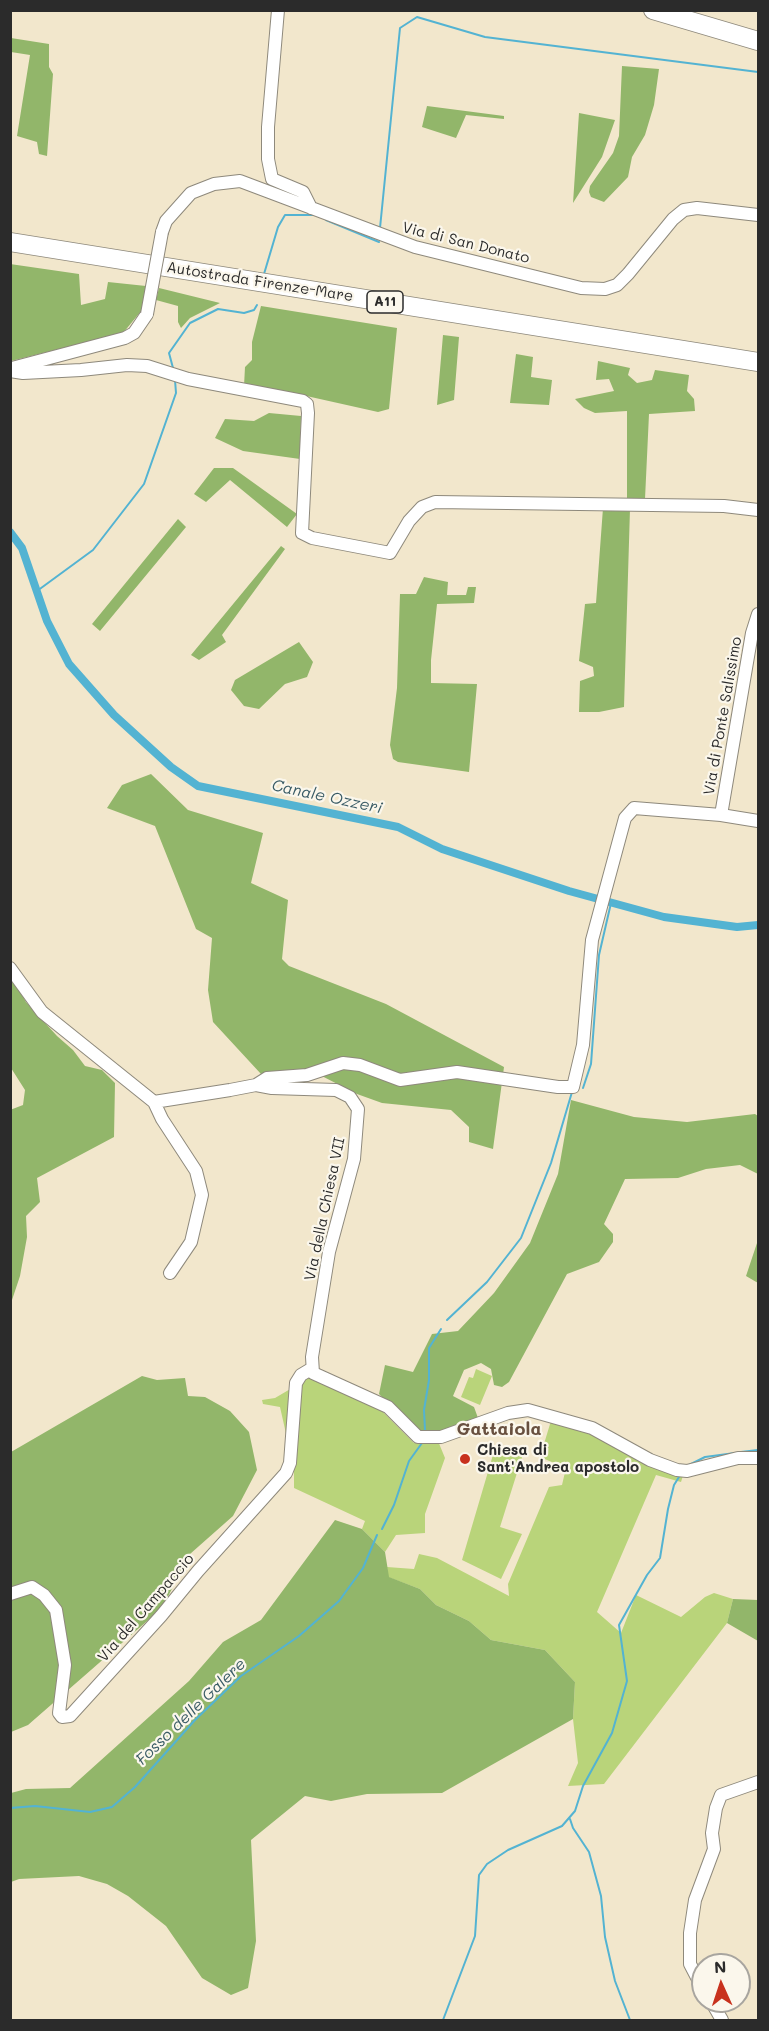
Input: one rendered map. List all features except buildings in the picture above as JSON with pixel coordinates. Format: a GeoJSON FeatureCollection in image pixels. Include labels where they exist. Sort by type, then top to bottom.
{"type":"FeatureCollection","features":[{"type":"Feature","properties":{"kind":"highway"},"geometry":{"type":"LineString","coordinates":[[653,10],[759,41]]}},
{"type":"Feature","properties":{"kind":"highway"},"geometry":{"type":"LineString","coordinates":[[697,10],[759,28]]}},
{"type":"Feature","properties":{"kind":"highway","name":"Autostrada Firenze-Mare"},"geometry":{"type":"LineString","coordinates":[[10,242],[759,362]]}},
{"type":"Feature","properties":{"kind":"highway","name":"Autostrada Firenze-Mare"},"geometry":{"type":"LineString","coordinates":[[10,254],[759,374]]}},
{"type":"Feature","properties":{"kind":"highway"},"geometry":{"type":"LineString","coordinates":[[654,346],[759,353]]}},
{"type":"Feature","properties":{"kind":"street"},"geometry":{"type":"LineString","coordinates":[[278,10],[268,127],[268,159],[272,179],[303,192],[311,208]]}},
{"type":"Feature","properties":{"kind":"street","name":"Via di San Donato"},"geometry":{"type":"LineString","coordinates":[[10,369],[125,338],[134,333],[147,314],[166,221],[191,193],[214,184],[240,181],[415,247],[581,288],[605,289],[617,285],[673,219],[684,210],[697,208],[759,215]]}},
{"type":"Feature","properties":{"kind":"street"},"geometry":{"type":"LineString","coordinates":[[10,369],[23,373],[127,365],[147,366],[188,379],[303,401],[307,404],[308,413],[302,532],[312,538],[390,553],[409,521],[422,507],[435,502],[713,506],[759,510]]}},
{"type":"Feature","properties":{"kind":"street","name":"Via di Ponte Salissimo"},"geometry":{"type":"LineString","coordinates":[[256,1084],[267,1078],[307,1075],[343,1063],[360,1065],[400,1080],[458,1072],[558,1087],[573,1087],[583,1045],[592,940],[625,818],[634,808],[721,815],[752,633],[759,615]]}},
{"type":"Feature","properties":{"kind":"street"},"geometry":{"type":"LineString","coordinates":[[721,815],[759,821]]}},
{"type":"Feature","properties":{"kind":"street"},"geometry":{"type":"LineString","coordinates":[[10,968],[42,1012],[154,1102],[200,1182],[202,1195],[191,1242],[170,1273]]}},
{"type":"Feature","properties":{"kind":"street"},"geometry":{"type":"LineString","coordinates":[[154,1102],[256,1084]]}},
{"type":"Feature","properties":{"kind":"street","name":"Via della Chiesa VII"},"geometry":{"type":"LineString","coordinates":[[256,1084],[272,1088],[336,1090],[350,1097],[358,1109],[354,1159],[329,1252],[311,1369]]}},
{"type":"Feature","properties":{"kind":"street"},"geometry":{"type":"LineString","coordinates":[[311,1369],[313,1372],[388,1407],[418,1437],[441,1437],[508,1413],[528,1410],[592,1428],[650,1460],[677,1470],[687,1470],[738,1458],[759,1458]]}},
{"type":"Feature","properties":{"kind":"street","name":"Via del Campaccio"},"geometry":{"type":"LineString","coordinates":[[10,1594],[32,1587],[44,1594],[56,1610],[65,1665],[59,1713],[62,1717],[70,1716],[286,1473],[290,1463],[296,1383],[301,1375],[311,1369]]}},
{"type":"Feature","properties":{"kind":"street"},"geometry":{"type":"LineString","coordinates":[[691,1966],[690,1933],[695,1900],[714,1849],[712,1833],[716,1808],[721,1795],[759,1782]]}},
{"type":"Feature","properties":{"kind":"green space"},"geometry":{"type":"Polygon","coordinates":[[[11,38],[49,44],[49,67],[53,74],[47,156],[39,154],[37,142],[17,136],[30,55],[11,52],[11,38]]]}},
{"type":"Feature","properties":{"kind":"green space"},"geometry":{"type":"Polygon","coordinates":[[[622,66],[659,69],[654,105],[645,135],[632,157],[628,177],[604,202],[591,197],[589,192],[590,186],[613,153],[619,136],[622,66]]]}},
{"type":"Feature","properties":{"kind":"green space"},"geometry":{"type":"Polygon","coordinates":[[[427,106],[504,116],[504,119],[466,115],[456,138],[422,127],[427,106]]]}},
{"type":"Feature","properties":{"kind":"green space"},"geometry":{"type":"Polygon","coordinates":[[[579,113],[615,120],[602,157],[573,203],[579,113]]]}},
{"type":"Feature","properties":{"kind":"green space"},"geometry":{"type":"Polygon","coordinates":[[[10,264],[79,274],[81,305],[105,299],[108,282],[146,286],[142,310],[123,333],[11,361],[10,264]]]}},
{"type":"Feature","properties":{"kind":"green space"},"geometry":{"type":"Polygon","coordinates":[[[159,288],[220,303],[190,318],[181,328],[178,322],[178,306],[156,300],[159,288]]]}},
{"type":"Feature","properties":{"kind":"green space"},"geometry":{"type":"Polygon","coordinates":[[[261,306],[397,328],[389,409],[378,412],[302,395],[244,386],[245,367],[252,360],[252,342],[261,306]]]}},
{"type":"Feature","properties":{"kind":"green space"},"geometry":{"type":"Polygon","coordinates":[[[443,335],[459,337],[454,400],[437,405],[443,335]]]}},
{"type":"Feature","properties":{"kind":"green space"},"geometry":{"type":"Polygon","coordinates":[[[516,354],[533,357],[531,377],[552,380],[549,405],[510,403],[516,354]]]}},
{"type":"Feature","properties":{"kind":"green space"},"geometry":{"type":"Polygon","coordinates":[[[598,361],[630,368],[628,375],[637,383],[652,380],[655,370],[689,375],[687,391],[694,399],[695,411],[649,414],[645,499],[627,499],[627,411],[595,413],[584,408],[575,399],[614,391],[609,379],[596,380],[598,361]]]}},
{"type":"Feature","properties":{"kind":"green space"},"geometry":{"type":"Polygon","coordinates":[[[269,413],[301,416],[300,459],[243,451],[215,438],[225,419],[254,421],[269,413]]]}},
{"type":"Feature","properties":{"kind":"green space"},"geometry":{"type":"Polygon","coordinates":[[[214,468],[233,468],[297,514],[287,527],[230,480],[206,502],[194,494],[214,468]]]}},
{"type":"Feature","properties":{"kind":"green space"},"geometry":{"type":"Polygon","coordinates":[[[603,508],[630,509],[624,707],[599,712],[579,712],[580,681],[594,676],[593,667],[579,661],[585,604],[596,603],[603,508]]]}},
{"type":"Feature","properties":{"kind":"green space"},"geometry":{"type":"Polygon","coordinates":[[[178,519],[186,527],[100,631],[92,624],[178,519]]]}},
{"type":"Feature","properties":{"kind":"green space"},"geometry":{"type":"Polygon","coordinates":[[[281,546],[285,549],[222,635],[226,642],[199,660],[191,655],[281,546]]]}},
{"type":"Feature","properties":{"kind":"green space"},"geometry":{"type":"Polygon","coordinates":[[[424,577],[448,582],[447,595],[466,595],[468,587],[476,587],[474,603],[437,604],[431,660],[431,683],[477,684],[469,772],[398,762],[393,759],[390,745],[397,688],[400,594],[416,594],[424,577]]]}},
{"type":"Feature","properties":{"kind":"green space"},"geometry":{"type":"Polygon","coordinates":[[[299,642],[313,662],[307,677],[285,684],[259,709],[244,706],[231,690],[235,680],[299,642]]]}},
{"type":"Feature","properties":{"kind":"green space"},"geometry":{"type":"Polygon","coordinates":[[[151,774],[188,810],[263,833],[251,883],[288,900],[282,959],[289,966],[386,1004],[504,1067],[493,1149],[469,1142],[469,1127],[451,1110],[382,1103],[357,1094],[312,1071],[261,1074],[213,1022],[208,990],[212,938],[196,929],[155,826],[107,808],[122,785],[151,774]]]}},
{"type":"Feature","properties":{"kind":"green space"},"geometry":{"type":"Polygon","coordinates":[[[11,975],[26,1002],[73,1050],[85,1066],[102,1070],[115,1083],[114,1137],[37,1178],[40,1202],[26,1216],[27,1237],[20,1276],[11,1303],[10,1110],[23,1105],[25,1090],[11,1068],[11,975]]]}},
{"type":"Feature","properties":{"kind":"green space"},"geometry":{"type":"Polygon","coordinates":[[[571,1100],[634,1117],[687,1122],[755,1114],[758,1116],[758,1174],[740,1165],[706,1169],[678,1178],[625,1179],[604,1224],[613,1234],[613,1242],[599,1262],[567,1274],[509,1382],[502,1387],[494,1385],[491,1369],[481,1363],[464,1370],[453,1396],[474,1407],[478,1418],[451,1429],[418,1434],[379,1394],[385,1365],[413,1372],[432,1334],[458,1331],[494,1293],[530,1243],[558,1174],[571,1100]]]}},
{"type":"Feature","properties":{"kind":"green space"},"geometry":{"type":"Polygon","coordinates":[[[758,1240],[758,1283],[746,1276],[758,1240]]]}},
{"type":"Feature","properties":{"kind":"green space"},"geometry":{"type":"Polygon","coordinates":[[[476,1369],[492,1376],[480,1405],[461,1397],[469,1377],[473,1378],[476,1369]]]}},
{"type":"Feature","properties":{"kind":"green space"},"geometry":{"type":"Polygon","coordinates":[[[142,1376],[157,1380],[185,1378],[188,1396],[205,1397],[230,1411],[249,1432],[257,1470],[233,1516],[190,1554],[162,1608],[28,1725],[11,1732],[11,1452],[142,1376]]]}},
{"type":"Feature","properties":{"kind":"green space"},"geometry":{"type":"Polygon","coordinates":[[[309,1378],[379,1408],[414,1443],[438,1441],[445,1458],[425,1514],[425,1533],[396,1535],[385,1552],[362,1529],[365,1521],[294,1488],[294,1469],[280,1407],[263,1404],[262,1400],[275,1398],[309,1378]]]}},
{"type":"Feature","properties":{"kind":"green space"},"geometry":{"type":"Polygon","coordinates":[[[554,1411],[575,1417],[653,1456],[686,1466],[681,1482],[656,1475],[597,1612],[621,1633],[636,1595],[681,1617],[705,1597],[714,1593],[733,1599],[727,1623],[604,1784],[568,1786],[578,1763],[573,1719],[575,1682],[545,1650],[491,1640],[469,1621],[436,1605],[420,1589],[388,1577],[387,1567],[414,1569],[419,1554],[437,1558],[509,1596],[508,1584],[549,1487],[562,1485],[566,1468],[540,1457],[554,1411]]]}},
{"type":"Feature","properties":{"kind":"green space"},"geometry":{"type":"Polygon","coordinates":[[[495,1448],[522,1457],[500,1527],[522,1534],[501,1579],[462,1560],[495,1448]]]}},
{"type":"Feature","properties":{"kind":"green space"},"geometry":{"type":"Polygon","coordinates":[[[335,1520],[362,1529],[385,1552],[389,1577],[420,1589],[436,1605],[469,1621],[491,1640],[545,1650],[575,1682],[573,1719],[442,1793],[367,1794],[331,1801],[305,1796],[251,1840],[256,1941],[248,1988],[231,1995],[202,1978],[166,1926],[128,1896],[107,1884],[79,1876],[19,1879],[11,1882],[11,1793],[26,1789],[70,1788],[189,1681],[223,1642],[261,1620],[335,1520]]]}},
{"type":"Feature","properties":{"kind":"green space"},"geometry":{"type":"Polygon","coordinates":[[[733,1599],[758,1600],[758,1641],[727,1623],[733,1599]]]}},
{"type":"Feature","properties":{"kind":"waterway"},"geometry":{"type":"LineString","coordinates":[[380,228],[400,28],[417,17],[485,37],[758,72]]}},
{"type":"Feature","properties":{"kind":"waterway"},"geometry":{"type":"LineString","coordinates":[[264,274],[278,227],[285,215],[315,215]]}},
{"type":"Feature","properties":{"kind":"waterway"},"geometry":{"type":"LineString","coordinates":[[326,220],[379,242]]}},
{"type":"Feature","properties":{"kind":"waterway"},"geometry":{"type":"LineString","coordinates":[[173,368],[169,353],[190,323],[218,309],[244,313],[254,310],[257,305]]}},
{"type":"Feature","properties":{"kind":"waterway"},"geometry":{"type":"LineString","coordinates":[[37,591],[93,550],[144,484],[176,393],[175,380]]}},
{"type":"Feature","properties":{"kind":"waterway","name":"Canale Ozzeri"},"geometry":{"type":"LineString","coordinates":[[10,532],[22,548],[47,621],[69,664],[114,715],[171,767],[198,786],[398,827],[442,849],[569,891],[664,917],[737,927],[758,925]]}},
{"type":"Feature","properties":{"kind":"waterway","name":"Fosso delle Galere"},"geometry":{"type":"LineString","coordinates":[[583,1088],[591,1064],[599,955],[611,903]]}},
{"type":"Feature","properties":{"kind":"waterway","name":"Fosso delle Galere"},"geometry":{"type":"LineString","coordinates":[[447,1320],[487,1282],[521,1238],[551,1163],[572,1092]]}},
{"type":"Feature","properties":{"kind":"waterway","name":"Fosso delle Galere"},"geometry":{"type":"LineString","coordinates":[[425,1430],[424,1410],[429,1380],[429,1348],[441,1329]]}},
{"type":"Feature","properties":{"kind":"waterway","name":"Fosso delle Galere"},"geometry":{"type":"LineString","coordinates":[[382,1529],[394,1505],[409,1461],[422,1443]]}},
{"type":"Feature","properties":{"kind":"waterway"},"geometry":{"type":"LineString","coordinates":[[741,1452],[758,1450]]}},
{"type":"Feature","properties":{"kind":"waterway"},"geometry":{"type":"LineString","coordinates":[[689,1465],[705,1457],[735,1453]]}},
{"type":"Feature","properties":{"kind":"waterway"},"geometry":{"type":"LineString","coordinates":[[443,2020],[475,1936],[479,1875],[487,1864],[508,1850],[562,1826],[575,1811],[583,1786],[612,1733],[627,1681],[619,1625],[647,1575],[660,1558],[668,1509],[674,1485],[679,1477]]}},
{"type":"Feature","properties":{"kind":"waterway","name":"Fosso delle Galere"},"geometry":{"type":"LineString","coordinates":[[10,1808],[35,1806],[90,1812],[112,1807],[135,1787],[195,1720],[241,1676],[299,1636],[339,1601],[363,1568],[377,1535]]}},
{"type":"Feature","properties":{"kind":"waterway"},"geometry":{"type":"LineString","coordinates":[[570,1819],[573,1828],[589,1852],[601,1896],[605,1937],[615,1981],[630,2020]]}},
{"type":"Feature","properties":{"kind":"place","name":"Chiesa di Sant'Andrea apostolo"},"geometry":{"type":"Point","coordinates":[465,1459]}},
{"type":"Feature","properties":{"kind":"district","name":"Gattaiola"},"geometry":{"type":"Point","coordinates":[499,1429]}}]}
